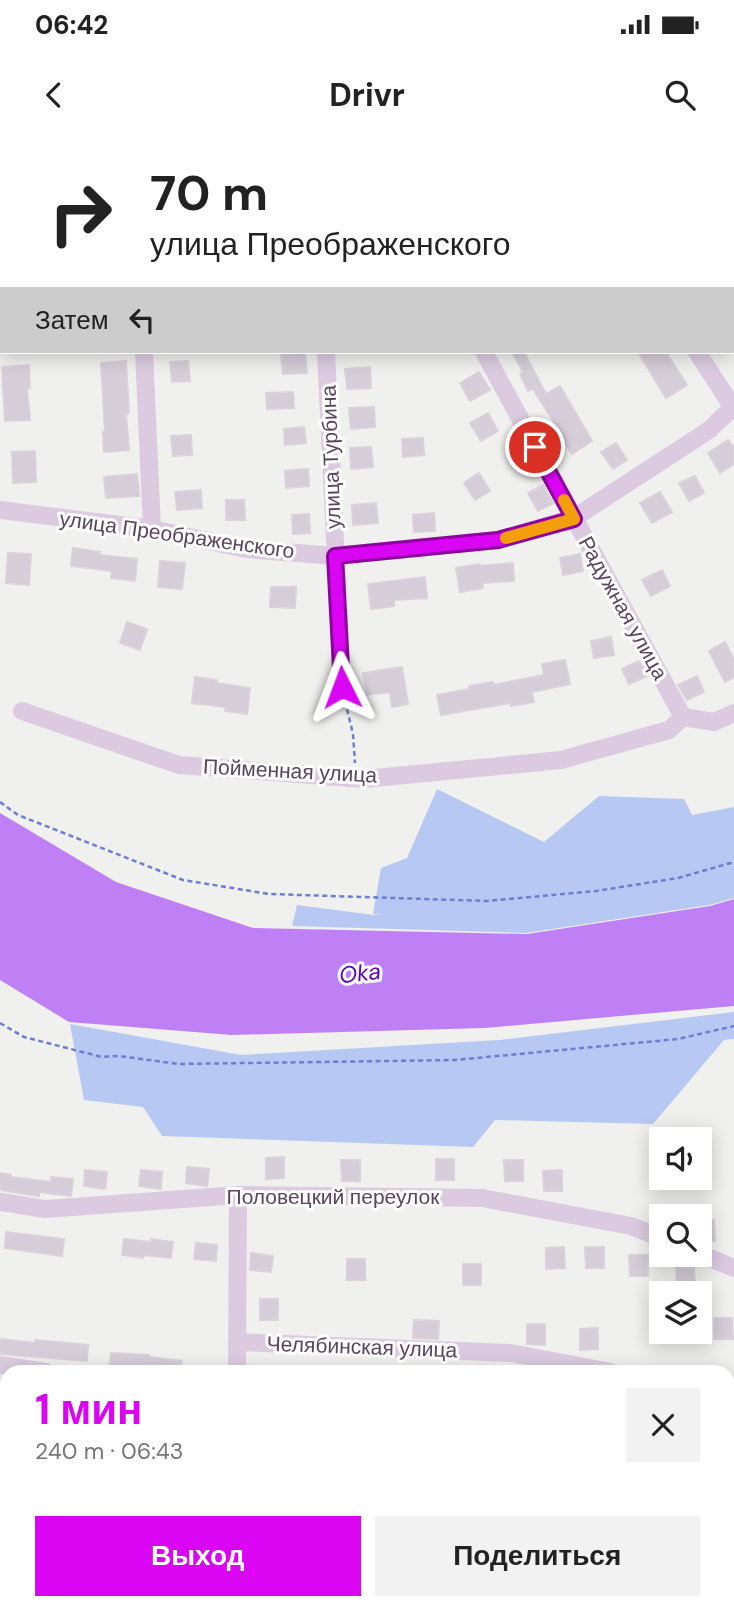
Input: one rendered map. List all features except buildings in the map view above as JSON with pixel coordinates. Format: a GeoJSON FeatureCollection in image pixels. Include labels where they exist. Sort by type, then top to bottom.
{"type":"FeatureCollection","features":[{"type":"Feature","properties":{"kind":"street"},"geometry":{"type":"LineString","coordinates":[[144,354],[152,529]]}},
{"type":"Feature","properties":{"kind":"street","name":"улица Турбина"},"geometry":{"type":"LineString","coordinates":[[326,354],[342,687]]}},
{"type":"Feature","properties":{"kind":"street","name":"Радужная улица"},"geometry":{"type":"LineString","coordinates":[[485,354],[684,717]]}},
{"type":"Feature","properties":{"kind":"street"},"geometry":{"type":"LineString","coordinates":[[698,354],[734,407]]}},
{"type":"Feature","properties":{"kind":"street","name":"улица Преображенского"},"geometry":{"type":"LineString","coordinates":[[0,510],[152,529],[246,549],[335,556],[498,540],[574,519],[709,430],[734,407]]}},
{"type":"Feature","properties":{"kind":"street","name":"Пойменная улица"},"geometry":{"type":"LineString","coordinates":[[22,711],[178,765],[357,778],[561,760],[670,730],[684,717]]}},
{"type":"Feature","properties":{"kind":"street"},"geometry":{"type":"LineString","coordinates":[[684,717],[714,722],[734,713]]}},
{"type":"Feature","properties":{"kind":"street"},"geometry":{"type":"LineString","coordinates":[[237,1365],[238,1195]]}},
{"type":"Feature","properties":{"kind":"street","name":"Половецкий переулок"},"geometry":{"type":"LineString","coordinates":[[0,1202],[44,1209],[238,1195],[482,1198],[631,1226],[649,1233]]}},
{"type":"Feature","properties":{"kind":"street"},"geometry":{"type":"LineString","coordinates":[[712,1259],[734,1268]]}},
{"type":"Feature","properties":{"kind":"street","name":"Челябинская улица"},"geometry":{"type":"LineString","coordinates":[[237,1342],[511,1353],[574,1365]]}},
{"type":"Feature","properties":{"kind":"path"},"geometry":{"type":"LineString","coordinates":[[342,687],[353,734],[357,778]]}},
{"type":"Feature","properties":{"kind":"path"},"geometry":{"type":"LineString","coordinates":[[0,802],[18,816],[183,880],[269,894],[487,901],[596,891],[678,878],[734,862]]}},
{"type":"Feature","properties":{"kind":"path"},"geometry":{"type":"LineString","coordinates":[[0,1023],[24,1037],[102,1056],[192,1065],[455,1060],[678,1039],[734,1026]]}},
{"type":"Feature","properties":{"kind":"shaded area"},"geometry":{"type":"Polygon","coordinates":[[[437,789],[544,842],[599,796],[684,799],[692,815],[734,807],[734,898],[709,905],[526,933],[292,926],[297,905],[374,915],[384,915],[373,914],[381,868],[407,858],[437,789]]]}},
{"type":"Feature","properties":{"kind":"shaded area"},"geometry":{"type":"Polygon","coordinates":[[[734,1012],[734,1039],[724,1040],[653,1124],[495,1120],[473,1147],[162,1136],[143,1107],[84,1100],[70,1024],[241,1055],[499,1040],[734,1012]]]}},
{"type":"Feature","properties":{"kind":"water","name":"Oka"},"geometry":{"type":"Polygon","coordinates":[[[0,813],[116,882],[253,928],[527,934],[710,906],[734,899],[734,1006],[484,1028],[232,1035],[69,1022],[0,980],[0,813]]]}},
{"type":"Feature","properties":{"kind":"slow traffic"},"geometry":{"type":"LineString","coordinates":[[506,538],[574,519],[564,500]]}},
{"type":"Feature","properties":{"kind":"route"},"geometry":{"type":"LineString","coordinates":[[342,687],[335,556],[498,540],[574,519],[535,447]]}}]}
